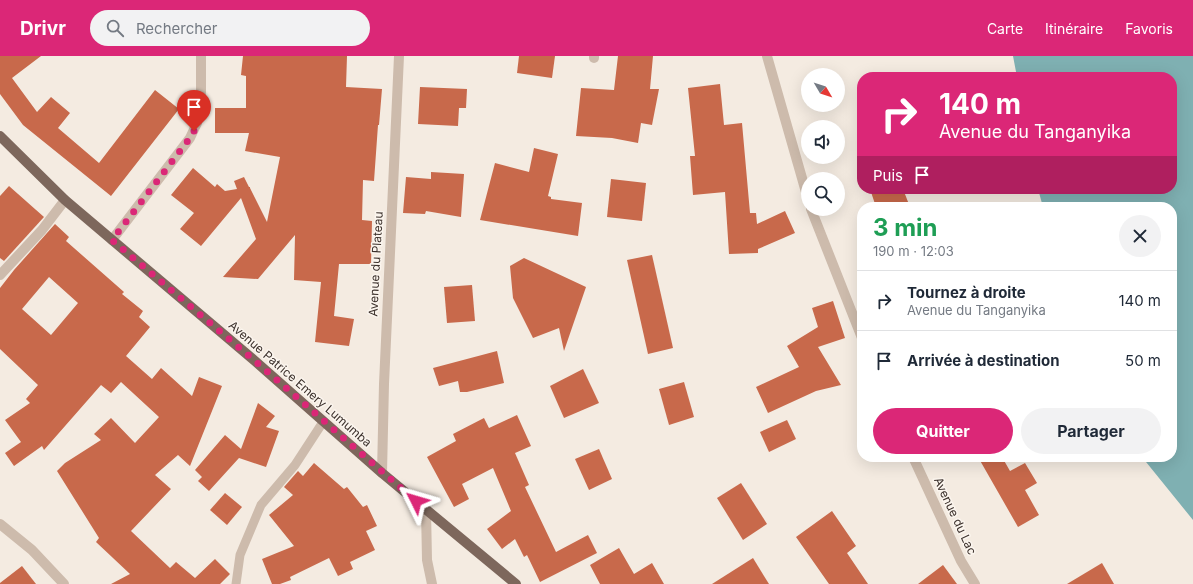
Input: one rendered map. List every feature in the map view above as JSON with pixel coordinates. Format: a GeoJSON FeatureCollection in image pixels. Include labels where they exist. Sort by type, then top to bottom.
{"type":"FeatureCollection","features":[{"type":"Feature","properties":{"kind":"main road","name":"Avenue Patrice Emery Lumumba"},"geometry":{"type":"LineString","coordinates":[[0,136],[65,200],[255,361],[382,473],[516,584]]}},
{"type":"Feature","properties":{"kind":"street"},"geometry":{"type":"LineString","coordinates":[[112,240],[190,138],[197,123],[201,92],[201,56]]}},
{"type":"Feature","properties":{"kind":"street","name":"Avenue du Plateau"},"geometry":{"type":"LineString","coordinates":[[382,473],[385,353],[399,56]]}},
{"type":"Feature","properties":{"kind":"street"},"geometry":{"type":"LineString","coordinates":[[767,56],[801,175]]}},
{"type":"Feature","properties":{"kind":"street"},"geometry":{"type":"LineString","coordinates":[[0,275],[42,230],[65,200]]}},
{"type":"Feature","properties":{"kind":"street"},"geometry":{"type":"LineString","coordinates":[[814,216],[857,325]]}},
{"type":"Feature","properties":{"kind":"street","name":"Avenue du Lac"},"geometry":{"type":"LineString","coordinates":[[915,462],[960,561],[974,584]]}},
{"type":"Feature","properties":{"kind":"street"},"geometry":{"type":"LineString","coordinates":[[426,510],[427,560],[432,584]]}},
{"type":"Feature","properties":{"kind":"street"},"geometry":{"type":"LineString","coordinates":[[0,524],[32,550],[64,584]]}},
{"type":"Feature","properties":{"kind":"lane"},"geometry":{"type":"LineString","coordinates":[[236,584],[240,555],[262,505],[295,465],[324,422]]}},
{"type":"Feature","properties":{"kind":"water"},"geometry":{"type":"Polygon","coordinates":[[[1013,56],[1193,56],[1193,520],[1146,462],[1177,462],[1177,202],[1042,202],[1039,194],[1177,194],[1177,72],[1016,72],[1013,56]]]}},
{"type":"Feature","properties":{"kind":"building"},"geometry":{"type":"Polygon","coordinates":[[[0,56],[41,56],[12,78],[37,112],[51,97],[70,113],[58,128],[99,163],[155,90],[179,109],[111,196],[23,125],[0,94],[0,56]]]}},
{"type":"Feature","properties":{"kind":"building"},"geometry":{"type":"Polygon","coordinates":[[[243,56],[347,56],[346,87],[382,89],[374,181],[363,180],[362,220],[372,221],[371,264],[339,264],[334,316],[354,319],[349,346],[315,342],[321,282],[294,280],[295,235],[258,279],[223,277],[256,239],[241,198],[201,246],[180,229],[194,213],[171,195],[193,168],[215,187],[217,184],[225,191],[237,189],[234,181],[244,177],[267,222],[280,157],[245,151],[249,133],[215,133],[215,108],[246,108],[246,76],[241,75],[243,56]]]}},
{"type":"Feature","properties":{"kind":"building"},"geometry":{"type":"Polygon","coordinates":[[[519,56],[555,56],[552,78],[517,73],[519,56]]]}},
{"type":"Feature","properties":{"kind":"building"},"geometry":{"type":"Polygon","coordinates":[[[618,56],[653,56],[650,89],[659,89],[652,125],[641,123],[638,143],[612,138],[576,136],[581,88],[614,90],[618,56]]]}},
{"type":"Feature","properties":{"kind":"building"},"geometry":{"type":"Polygon","coordinates":[[[720,84],[724,125],[742,123],[750,213],[756,213],[757,224],[785,211],[795,233],[758,249],[758,253],[729,254],[725,192],[693,195],[690,156],[695,156],[688,88],[720,84]]]}},
{"type":"Feature","properties":{"kind":"building"},"geometry":{"type":"Polygon","coordinates":[[[420,87],[467,89],[466,108],[459,108],[458,126],[418,124],[420,87]]]}},
{"type":"Feature","properties":{"kind":"building"},"geometry":{"type":"Polygon","coordinates":[[[534,148],[558,154],[548,196],[551,197],[551,199],[582,203],[578,236],[480,220],[495,163],[529,172],[534,148]]]}},
{"type":"Feature","properties":{"kind":"building"},"geometry":{"type":"Polygon","coordinates":[[[431,172],[464,174],[461,217],[426,211],[425,214],[403,213],[406,177],[431,179],[431,172]]]}},
{"type":"Feature","properties":{"kind":"building"},"geometry":{"type":"Polygon","coordinates":[[[611,179],[646,183],[642,221],[607,217],[611,179]]]}},
{"type":"Feature","properties":{"kind":"building"},"geometry":{"type":"Polygon","coordinates":[[[9,186],[44,217],[4,261],[0,258],[0,196],[9,186]]]}},
{"type":"Feature","properties":{"kind":"building"},"geometry":{"type":"Polygon","coordinates":[[[872,194],[905,194],[908,202],[874,202],[872,194]]]}},
{"type":"Feature","properties":{"kind":"building"},"geometry":{"type":"Polygon","coordinates":[[[55,224],[69,237],[66,241],[124,292],[122,294],[143,311],[139,317],[150,327],[126,356],[152,379],[161,368],[192,396],[199,377],[222,386],[190,466],[178,455],[155,475],[171,489],[131,531],[170,568],[176,562],[195,578],[215,559],[230,574],[220,584],[111,584],[130,574],[96,542],[99,538],[57,471],[65,463],[101,440],[94,434],[111,418],[135,443],[159,417],[121,382],[111,393],[101,385],[44,450],[42,446],[14,466],[5,453],[21,442],[5,420],[30,403],[26,399],[38,385],[0,349],[0,288],[55,224]],[[49,277],[22,309],[51,335],[78,303],[49,277]]]}},
{"type":"Feature","properties":{"kind":"building"},"geometry":{"type":"Polygon","coordinates":[[[652,255],[673,348],[648,354],[627,260],[652,255]]]}},
{"type":"Feature","properties":{"kind":"building"},"geometry":{"type":"Polygon","coordinates":[[[524,258],[586,287],[564,351],[559,328],[533,338],[513,298],[510,266],[524,258]]]}},
{"type":"Feature","properties":{"kind":"building"},"geometry":{"type":"Polygon","coordinates":[[[472,285],[475,321],[447,323],[444,287],[472,285]]]}},
{"type":"Feature","properties":{"kind":"building"},"geometry":{"type":"Polygon","coordinates":[[[833,301],[845,338],[818,347],[841,385],[816,391],[768,413],[756,387],[799,367],[787,346],[818,327],[812,308],[833,301]]]}},
{"type":"Feature","properties":{"kind":"building"},"geometry":{"type":"Polygon","coordinates":[[[497,351],[504,383],[467,392],[460,392],[458,381],[439,386],[433,368],[497,351]]]}},
{"type":"Feature","properties":{"kind":"building"},"geometry":{"type":"Polygon","coordinates":[[[583,369],[599,403],[564,418],[550,386],[583,369]]]}},
{"type":"Feature","properties":{"kind":"building"},"geometry":{"type":"Polygon","coordinates":[[[684,382],[694,417],[669,425],[659,389],[684,382]]]}},
{"type":"Feature","properties":{"kind":"building"},"geometry":{"type":"Polygon","coordinates":[[[258,403],[275,416],[266,427],[279,431],[266,467],[239,458],[209,491],[198,481],[202,477],[195,470],[225,435],[241,449],[258,403]]]}},
{"type":"Feature","properties":{"kind":"building"},"geometry":{"type":"Polygon","coordinates":[[[517,415],[531,446],[515,453],[529,485],[525,487],[556,552],[588,535],[597,553],[540,582],[527,555],[524,557],[515,539],[502,549],[487,529],[511,511],[493,468],[462,484],[469,499],[454,507],[427,457],[456,441],[453,434],[484,418],[489,428],[517,415]]]}},
{"type":"Feature","properties":{"kind":"building"},"geometry":{"type":"Polygon","coordinates":[[[787,420],[796,439],[769,452],[760,432],[787,420]]]}},
{"type":"Feature","properties":{"kind":"building"},"geometry":{"type":"Polygon","coordinates":[[[599,449],[612,479],[589,490],[575,459],[599,449]]]}},
{"type":"Feature","properties":{"kind":"building"},"geometry":{"type":"Polygon","coordinates":[[[981,462],[1005,462],[1010,471],[1025,463],[1037,483],[1025,490],[1039,515],[1018,527],[981,462]]]}},
{"type":"Feature","properties":{"kind":"building"},"geometry":{"type":"Polygon","coordinates":[[[314,463],[344,489],[347,487],[363,507],[367,505],[377,526],[366,531],[375,550],[350,562],[353,569],[338,576],[329,558],[290,577],[291,580],[280,584],[272,584],[262,559],[294,546],[269,515],[293,495],[284,487],[298,471],[303,476],[314,463]]]}},
{"type":"Feature","properties":{"kind":"building"},"geometry":{"type":"Polygon","coordinates":[[[741,483],[767,524],[743,540],[717,498],[741,483]]]}},
{"type":"Feature","properties":{"kind":"building"},"geometry":{"type":"Polygon","coordinates":[[[225,493],[242,507],[227,525],[210,510],[225,493]]]}},
{"type":"Feature","properties":{"kind":"building"},"geometry":{"type":"Polygon","coordinates":[[[832,511],[856,546],[847,553],[868,584],[829,584],[796,537],[832,511]]]}},
{"type":"Feature","properties":{"kind":"building"},"geometry":{"type":"Polygon","coordinates":[[[619,548],[634,574],[652,563],[664,584],[600,584],[590,565],[619,548]]]}},
{"type":"Feature","properties":{"kind":"building"},"geometry":{"type":"Polygon","coordinates":[[[753,558],[769,584],[712,584],[753,558]]]}},
{"type":"Feature","properties":{"kind":"building"},"geometry":{"type":"Polygon","coordinates":[[[1102,563],[1114,584],[1067,584],[1102,563]]]}},
{"type":"Feature","properties":{"kind":"building"},"geometry":{"type":"Polygon","coordinates":[[[943,565],[957,584],[918,584],[943,565]]]}},
{"type":"Feature","properties":{"kind":"building"},"geometry":{"type":"Polygon","coordinates":[[[22,566],[36,584],[0,584],[0,583],[22,566]]]}},
{"type":"Feature","properties":{"kind":"route"},"geometry":{"type":"LineString","coordinates":[[194,131],[112,240],[255,361],[416,501]]}}]}
